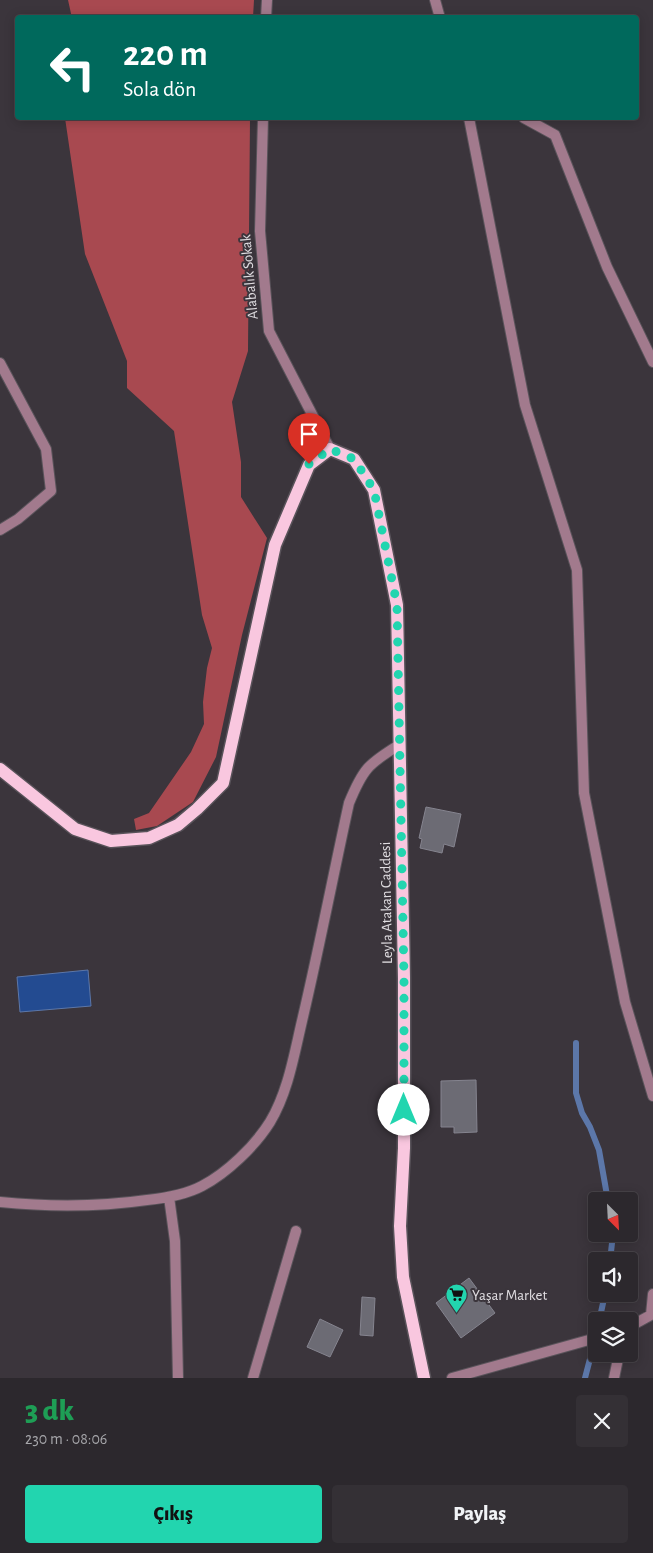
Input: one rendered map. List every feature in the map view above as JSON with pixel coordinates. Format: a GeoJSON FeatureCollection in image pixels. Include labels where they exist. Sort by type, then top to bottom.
{"type":"FeatureCollection","features":[{"type":"Feature","properties":{"kind":"main road","name":"Leyla Atakan Caddesi"},"geometry":{"type":"LineString","coordinates":[[330,449],[354,459],[374,490],[397,605],[404,978],[404,1148],[400,1226],[404,1277],[424,1378]]}},
{"type":"Feature","properties":{"kind":"main road"},"geometry":{"type":"LineString","coordinates":[[0,769],[75,829],[111,841],[149,838],[178,824],[198,809],[224,782],[275,545],[309,464],[330,449]]}},
{"type":"Feature","properties":{"kind":"street"},"geometry":{"type":"LineString","coordinates":[[266,15],[267,0]]}},
{"type":"Feature","properties":{"kind":"street"},"geometry":{"type":"LineString","coordinates":[[435,0],[439,15]]}},
{"type":"Feature","properties":{"kind":"street","name":"Alabalık Sokak"},"geometry":{"type":"LineString","coordinates":[[263,120],[260,231],[269,331],[330,449]]}},
{"type":"Feature","properties":{"kind":"street"},"geometry":{"type":"LineString","coordinates":[[469,120],[525,405],[577,570],[584,793],[625,1002],[653,1096]]}},
{"type":"Feature","properties":{"kind":"street"},"geometry":{"type":"LineString","coordinates":[[527,120],[555,136],[607,267],[653,362]]}},
{"type":"Feature","properties":{"kind":"street"},"geometry":{"type":"LineString","coordinates":[[0,363],[46,449],[51,491],[18,519],[0,530]]}},
{"type":"Feature","properties":{"kind":"street"},"geometry":{"type":"LineString","coordinates":[[0,1202],[70,1206],[169,1197],[202,1186],[216,1178],[254,1144],[270,1121],[283,1095],[314,970],[349,803],[359,780],[368,766],[399,745]]}},
{"type":"Feature","properties":{"kind":"street"},"geometry":{"type":"LineString","coordinates":[[169,1197],[175,1241],[178,1378]]}},
{"type":"Feature","properties":{"kind":"street"},"geometry":{"type":"LineString","coordinates":[[253,1378],[296,1231]]}},
{"type":"Feature","properties":{"kind":"street"},"geometry":{"type":"LineString","coordinates":[[638,1322],[652,1315],[653,1294]]}},
{"type":"Feature","properties":{"kind":"street"},"geometry":{"type":"LineString","coordinates":[[452,1378],[588,1340]]}},
{"type":"Feature","properties":{"kind":"street"},"geometry":{"type":"LineString","coordinates":[[614,1378],[617,1362]]}},
{"type":"Feature","properties":{"kind":"shaded area"},"geometry":{"type":"Polygon","coordinates":[[[68,0],[254,0],[253,15],[71,15],[68,0]]]}},
{"type":"Feature","properties":{"kind":"shaded area"},"geometry":{"type":"Polygon","coordinates":[[[65,120],[250,120],[248,351],[232,402],[241,462],[241,497],[267,538],[242,635],[216,757],[193,802],[157,826],[136,830],[134,819],[149,813],[191,752],[204,724],[203,702],[207,668],[212,648],[202,615],[174,431],[127,388],[127,361],[85,254],[65,120]]]}},
{"type":"Feature","properties":{"kind":"water"},"geometry":{"type":"Polygon","coordinates":[[[88,970],[91,1006],[20,1012],[17,977],[88,970]]]}},
{"type":"Feature","properties":{"kind":"building"},"geometry":{"type":"Polygon","coordinates":[[[426,807],[461,814],[454,847],[444,844],[442,853],[420,848],[422,839],[419,838],[426,807]]]}},
{"type":"Feature","properties":{"kind":"building"},"geometry":{"type":"Polygon","coordinates":[[[476,1080],[477,1132],[454,1133],[454,1127],[441,1127],[441,1081],[476,1080]]]}},
{"type":"Feature","properties":{"kind":"building"},"geometry":{"type":"Polygon","coordinates":[[[469,1278],[495,1313],[461,1338],[436,1303],[469,1278]]]}},
{"type":"Feature","properties":{"kind":"building"},"geometry":{"type":"Polygon","coordinates":[[[362,1297],[375,1298],[373,1336],[360,1335],[362,1297]]]}},
{"type":"Feature","properties":{"kind":"building"},"geometry":{"type":"Polygon","coordinates":[[[320,1319],[343,1330],[330,1357],[307,1347],[320,1319]]]}},
{"type":"Feature","properties":{"kind":"waterway"},"geometry":{"type":"LineString","coordinates":[[576,1043],[576,1093],[582,1113],[599,1150],[606,1192]]}},
{"type":"Feature","properties":{"kind":"waterway"},"geometry":{"type":"LineString","coordinates":[[611,1252],[612,1242]]}},
{"type":"Feature","properties":{"kind":"waterway"},"geometry":{"type":"LineString","coordinates":[[601,1312],[603,1302]]}},
{"type":"Feature","properties":{"kind":"waterway"},"geometry":{"type":"LineString","coordinates":[[585,1378],[589,1362]]}},
{"type":"Feature","properties":{"kind":"place","name":"Yaşar Market"},"geometry":{"type":"Point","coordinates":[456,1314]}},
{"type":"Feature","properties":{"kind":"route"},"geometry":{"type":"LineString","coordinates":[[309,464],[330,449],[354,459],[374,490],[397,605],[404,978],[404,1110]]}}]}
